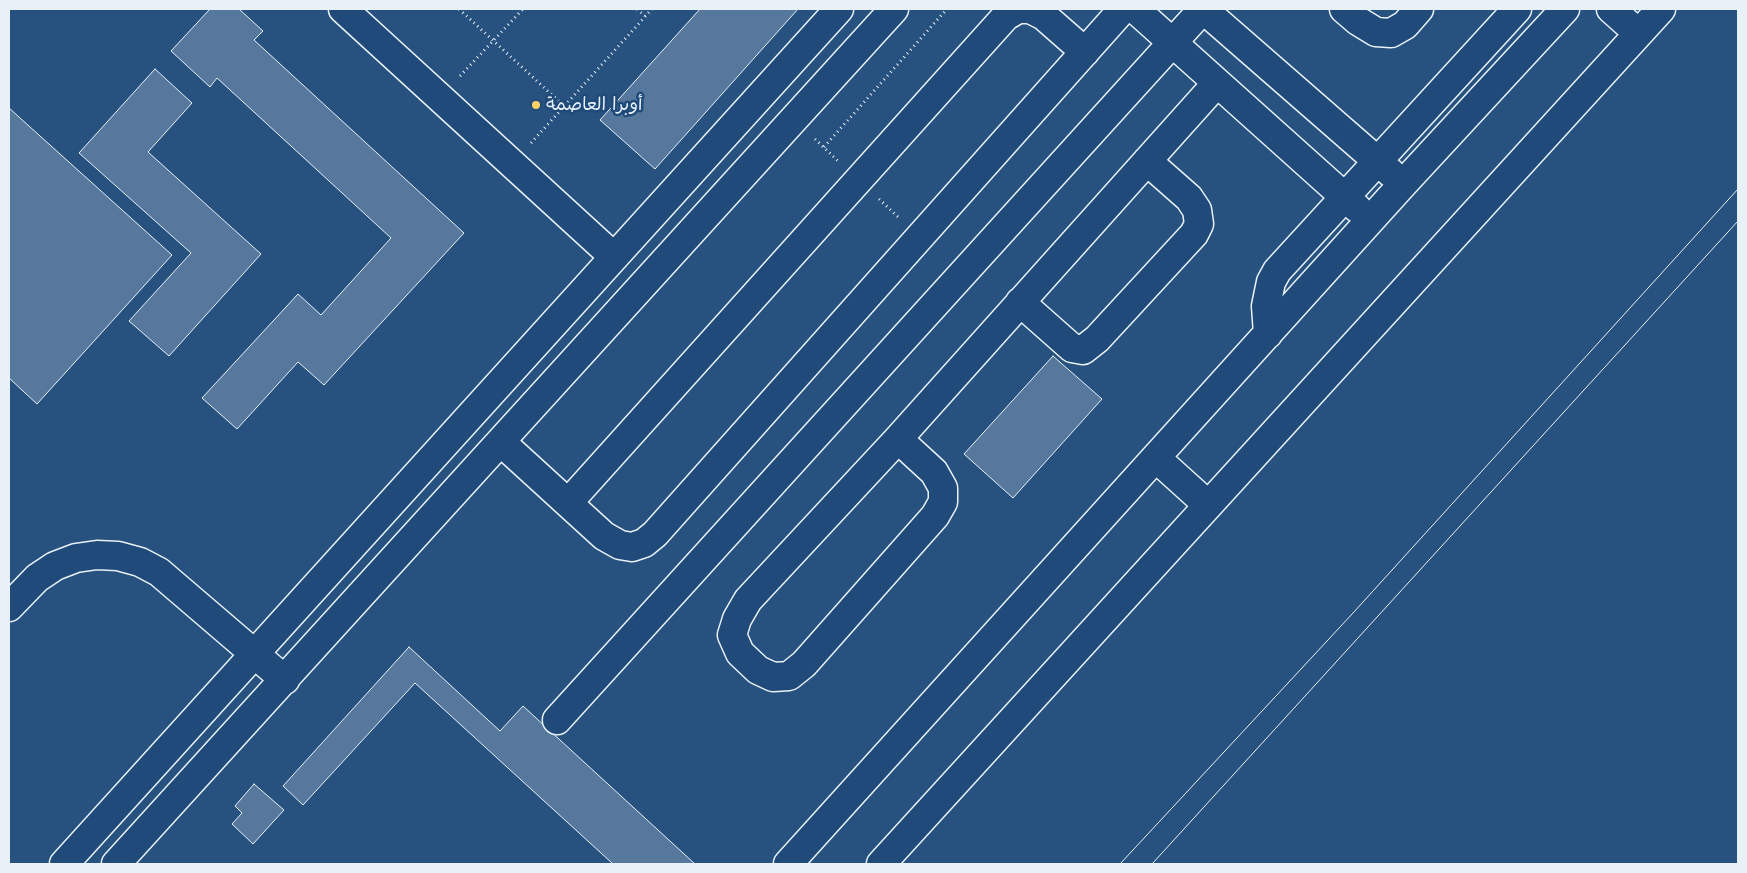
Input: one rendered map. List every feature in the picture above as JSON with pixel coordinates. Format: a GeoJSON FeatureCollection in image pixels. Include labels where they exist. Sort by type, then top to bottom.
{"type":"FeatureCollection","features":[{"type":"Feature","properties":{"kind":"street"},"geometry":{"type":"LineString","coordinates":[[64,864],[839,9]]}},
{"type":"Feature","properties":{"kind":"street"},"geometry":{"type":"LineString","coordinates":[[116,864],[894,9]]}},
{"type":"Feature","properties":{"kind":"street"},"geometry":{"type":"LineString","coordinates":[[568,502],[1006,16],[1018,9],[1030,10],[1044,16],[1084,52]]}},
{"type":"Feature","properties":{"kind":"street"},"geometry":{"type":"LineString","coordinates":[[501,442],[604,536],[620,545],[632,547],[644,543],[1123,9]]}},
{"type":"Feature","properties":{"kind":"street"},"geometry":{"type":"LineString","coordinates":[[1135,9],[1370,221]]}},
{"type":"Feature","properties":{"kind":"street"},"geometry":{"type":"LineString","coordinates":[[557,720],[1203,9],[1403,184]]}},
{"type":"Feature","properties":{"kind":"street"},"geometry":{"type":"LineString","coordinates":[[1344,9],[1358,22],[1376,32],[1391,33],[1405,25],[1419,9]]}},
{"type":"Feature","properties":{"kind":"street"},"geometry":{"type":"LineString","coordinates":[[1268,334],[1266,306],[1271,282],[1276,271],[1517,9]]}},
{"type":"Feature","properties":{"kind":"street"},"geometry":{"type":"LineString","coordinates":[[788,864],[1403,184],[1565,9]]}},
{"type":"Feature","properties":{"kind":"street"},"geometry":{"type":"LineString","coordinates":[[1611,9],[1638,33]]}},
{"type":"Feature","properties":{"kind":"street"},"geometry":{"type":"LineString","coordinates":[[881,864],[1661,9]]}},
{"type":"Feature","properties":{"kind":"street"},"geometry":{"type":"LineString","coordinates":[[353,12],[440,98],[614,257]]}},
{"type":"Feature","properties":{"kind":"street"},"geometry":{"type":"LineString","coordinates":[[898,439],[934,472],[943,488],[944,502],[935,516],[804,664],[789,676],[773,677],[758,670],[740,654],[732,635],[737,618],[748,600],[898,439],[1217,82]]}},
{"type":"Feature","properties":{"kind":"street"},"geometry":{"type":"LineString","coordinates":[[1020,302],[1072,348],[1083,350],[1096,339],[1194,234],[1199,224],[1197,210],[1189,198],[1147,160]]}},
{"type":"Feature","properties":{"kind":"street"},"geometry":{"type":"LineString","coordinates":[[1156,458],[1208,505]]}},
{"type":"Feature","properties":{"kind":"street"},"geometry":{"type":"LineString","coordinates":[[9,607],[37,578],[55,566],[76,558],[97,555],[118,556],[140,562],[159,572],[285,680]]}},
{"type":"Feature","properties":{"kind":"path"},"geometry":{"type":"LineString","coordinates":[[459,9],[564,106]]}},
{"type":"Feature","properties":{"kind":"path"},"geometry":{"type":"LineString","coordinates":[[440,98],[523,9]]}},
{"type":"Feature","properties":{"kind":"path"},"geometry":{"type":"LineString","coordinates":[[638,9],[645,16]]}},
{"type":"Feature","properties":{"kind":"path"},"geometry":{"type":"LineString","coordinates":[[512,164],[652,9]]}},
{"type":"Feature","properties":{"kind":"path"},"geometry":{"type":"LineString","coordinates":[[824,147],[947,9]]}},
{"type":"Feature","properties":{"kind":"building"},"geometry":{"type":"Polygon","coordinates":[[[210,9],[239,9],[263,31],[254,40],[464,233],[324,385],[298,362],[237,429],[202,398],[298,294],[321,315],[391,238],[217,78],[210,87],[171,51],[210,9]]]}},
{"type":"Feature","properties":{"kind":"building"},"geometry":{"type":"Polygon","coordinates":[[[700,9],[798,9],[655,169],[600,120],[700,9]]]}},
{"type":"Feature","properties":{"kind":"building"},"geometry":{"type":"Polygon","coordinates":[[[155,69],[192,103],[148,152],[261,254],[169,356],[129,321],[191,253],[79,153],[155,69]]]}},
{"type":"Feature","properties":{"kind":"building"},"geometry":{"type":"Polygon","coordinates":[[[9,108],[172,255],[37,404],[9,378],[9,108]]]}},
{"type":"Feature","properties":{"kind":"building"},"geometry":{"type":"Polygon","coordinates":[[[1053,356],[1102,399],[1013,498],[964,454],[1053,356]]]}},
{"type":"Feature","properties":{"kind":"building"},"geometry":{"type":"Polygon","coordinates":[[[409,647],[500,731],[523,706],[695,864],[613,864],[415,683],[303,805],[283,786],[409,647]]]}},
{"type":"Feature","properties":{"kind":"building"},"geometry":{"type":"Polygon","coordinates":[[[254,784],[284,810],[253,844],[232,824],[242,813],[235,806],[254,784]]]}},
{"type":"Feature","properties":{"kind":"tram line"},"geometry":{"type":"LineString","coordinates":[[1120,864],[1353,613],[1738,189]]}},
{"type":"Feature","properties":{"kind":"tram line"},"geometry":{"type":"LineString","coordinates":[[1152,864],[1738,221]]}},
{"type":"Feature","properties":{"kind":"place","name":"أوبرا العاصمة"},"geometry":{"type":"Point","coordinates":[536,105]}}]}
